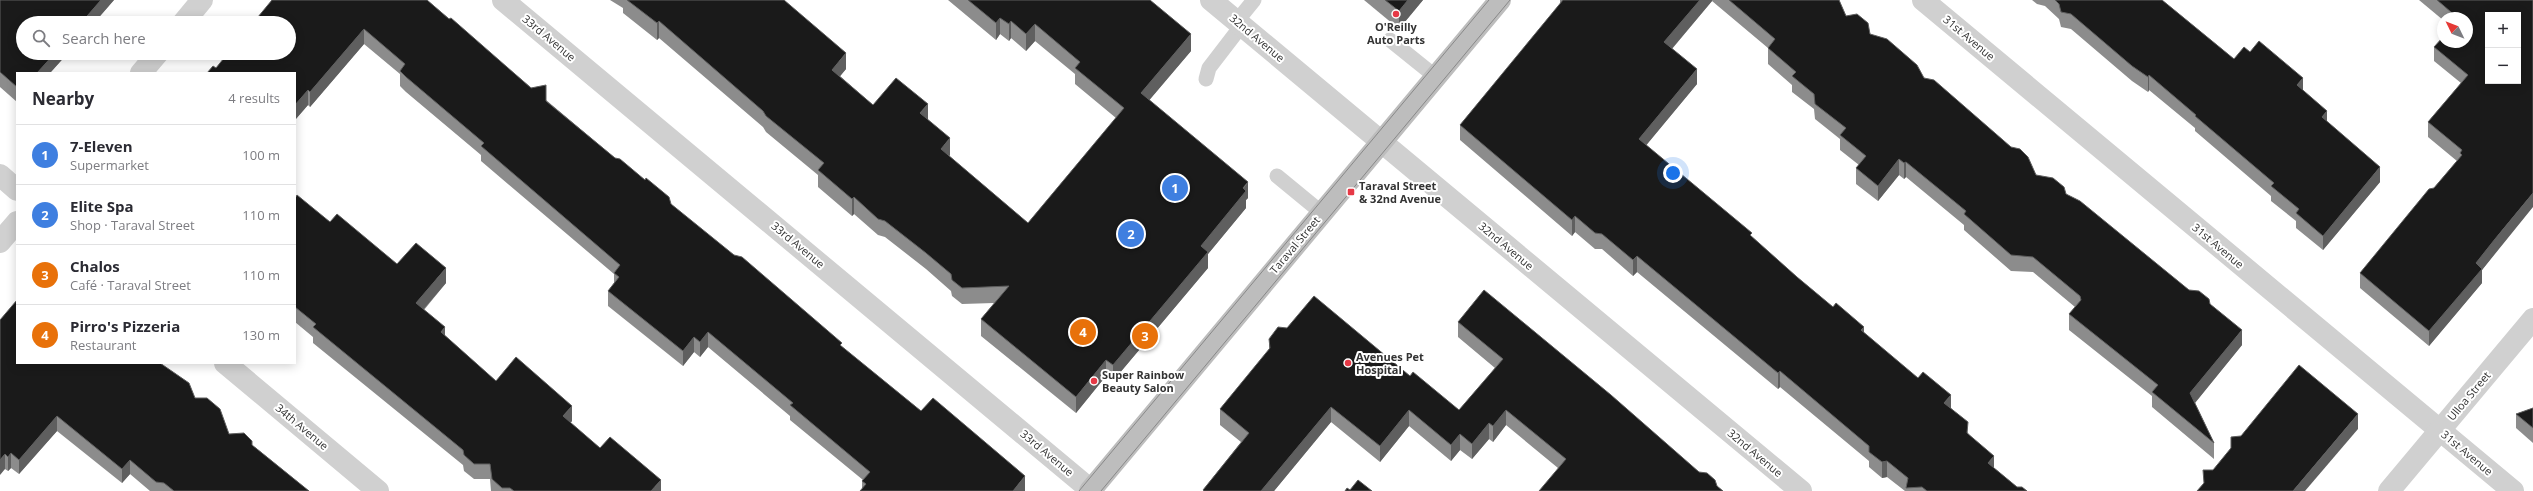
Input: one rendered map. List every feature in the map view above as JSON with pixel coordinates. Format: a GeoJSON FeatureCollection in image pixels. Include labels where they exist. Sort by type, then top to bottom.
{"type":"FeatureCollection","features":[{"type":"Feature","properties":{"kind":"street"},"geometry":{"type":"LineString","coordinates":[[189,16],[202,0]]}},
{"type":"Feature","properties":{"kind":"street","name":"33rd Avenue"},"geometry":{"type":"LineString","coordinates":[[503,0],[1091,491]]}},
{"type":"Feature","properties":{"kind":"street","name":"32nd Avenue"},"geometry":{"type":"LineString","coordinates":[[1211,0],[1801,491]]}},
{"type":"Feature","properties":{"kind":"street","name":"Taraval Street"},"geometry":{"type":"LineString","coordinates":[[1091,491],[1500,0]]}},
{"type":"Feature","properties":{"kind":"street","name":"31st Avenue"},"geometry":{"type":"LineString","coordinates":[[1924,0],[2513,491]]}},
{"type":"Feature","properties":{"kind":"street"},"geometry":{"type":"LineString","coordinates":[[142,72],[152,60]]}},
{"type":"Feature","properties":{"kind":"street"},"geometry":{"type":"LineString","coordinates":[[0,175],[16,189]]}},
{"type":"Feature","properties":{"kind":"street"},"geometry":{"type":"LineString","coordinates":[[0,242],[16,223]]}},
{"type":"Feature","properties":{"kind":"street","name":"Ulloa Street"},"geometry":{"type":"LineString","coordinates":[[2389,491],[2533,319]]}},
{"type":"Feature","properties":{"kind":"street","name":"34th Avenue"},"geometry":{"type":"LineString","coordinates":[[226,364],[378,491]]}},
{"type":"Feature","properties":{"kind":"lane"},"geometry":{"type":"LineString","coordinates":[[1206,79],[1209,68],[1254,0]]}},
{"type":"Feature","properties":{"kind":"lane"},"geometry":{"type":"LineString","coordinates":[[1390,40],[1436,77]]}},
{"type":"Feature","properties":{"kind":"lane"},"geometry":{"type":"LineString","coordinates":[[1277,176],[1322,214]]}},
{"type":"Feature","properties":{"kind":"building"},"geometry":{"type":"Polygon","coordinates":[[[0,0],[101,0],[87,16],[16,16],[16,60],[49,60],[38,72],[16,72],[16,86],[0,72],[0,0]]]}},
{"type":"Feature","properties":{"kind":"building"},"geometry":{"type":"Polygon","coordinates":[[[272,0],[427,0],[449,19],[451,18],[531,88],[546,85],[546,101],[615,158],[620,159],[645,180],[646,178],[669,197],[671,204],[734,255],[742,257],[842,343],[840,345],[921,411],[933,398],[1025,476],[1013,491],[860,491],[866,484],[862,481],[870,472],[790,405],[793,403],[708,332],[700,342],[694,337],[683,351],[608,291],[619,277],[614,273],[620,265],[481,146],[484,143],[406,77],[400,71],[405,64],[364,29],[310,92],[308,90],[296,104],[296,72],[208,72],[213,66],[216,68],[222,60],[296,60],[296,16],[259,16],[272,0]]]}},
{"type":"Feature","properties":{"kind":"building"},"geometry":{"type":"Polygon","coordinates":[[[627,0],[784,0],[846,53],[832,70],[873,105],[896,78],[928,104],[920,113],[950,138],[941,149],[1028,223],[1124,108],[1075,68],[1080,62],[1035,24],[1026,34],[1011,21],[1009,24],[1000,18],[996,23],[968,0],[1150,0],[1191,34],[1141,93],[1248,182],[1243,188],[1246,191],[1201,246],[1208,252],[1113,365],[1106,360],[1076,397],[981,319],[1009,286],[962,288],[952,280],[951,274],[926,253],[885,221],[878,219],[854,197],[852,199],[818,170],[824,163],[766,116],[763,111],[659,21],[657,23],[627,0]]]}},
{"type":"Feature","properties":{"kind":"building"},"geometry":{"type":"Polygon","coordinates":[[[1385,0],[1408,0],[1399,11],[1385,0]]]}},
{"type":"Feature","properties":{"kind":"building"},"geometry":{"type":"Polygon","coordinates":[[[1563,0],[1700,0],[1664,42],[1697,69],[1639,139],[1752,233],[1750,235],[1833,307],[1836,303],[1864,327],[1861,330],[1918,378],[1923,372],[1951,395],[1944,403],[1968,422],[1967,433],[1994,456],[1988,463],[2017,487],[2022,487],[2027,491],[1927,491],[1922,487],[1906,488],[1908,478],[1887,461],[1882,462],[1869,452],[1869,446],[1780,371],[1778,373],[1637,256],[1633,260],[1602,234],[1595,233],[1575,216],[1572,220],[1460,125],[1563,0]]]}},
{"type":"Feature","properties":{"kind":"building"},"geometry":{"type":"Polygon","coordinates":[[[1729,0],[1839,0],[1846,16],[1857,14],[1868,23],[1870,34],[1887,39],[1917,65],[1924,78],[1934,80],[2011,147],[2020,149],[2028,157],[2036,175],[2053,178],[2064,187],[2066,194],[2080,201],[2189,290],[2199,291],[2209,299],[2210,304],[2242,330],[2190,393],[2214,443],[2152,392],[2158,385],[2069,314],[2081,300],[2080,296],[2033,257],[2011,255],[1964,214],[1966,211],[1906,162],[1904,163],[1899,159],[1878,186],[1856,168],[1866,156],[1840,135],[1846,128],[1815,104],[1814,94],[1792,76],[1796,72],[1768,48],[1775,39],[1729,0]]]}},
{"type":"Feature","properties":{"kind":"building"},"geometry":{"type":"Polygon","coordinates":[[[2055,0],[2162,0],[2234,59],[2244,47],[2250,52],[2259,41],[2303,78],[2297,85],[2327,111],[2322,117],[2380,167],[2323,236],[2296,213],[2299,209],[2271,186],[2274,183],[2149,75],[2148,77],[2132,66],[2071,14],[2061,12],[2059,4],[2055,0]]]}},
{"type":"Feature","properties":{"kind":"building"},"geometry":{"type":"Polygon","coordinates":[[[2437,0],[2533,0],[2533,193],[2476,263],[2482,269],[2429,331],[2360,273],[2429,189],[2434,188],[2462,155],[2460,153],[2462,150],[2428,122],[2468,75],[2434,47],[2437,44],[2437,48],[2473,48],[2473,12],[2451,12],[2437,0]]]}},
{"type":"Feature","properties":{"kind":"building"},"geometry":{"type":"Polygon","coordinates":[[[297,195],[330,222],[337,214],[397,264],[416,243],[446,268],[416,303],[445,327],[441,332],[496,381],[516,357],[572,406],[563,416],[600,448],[610,437],[661,480],[651,491],[514,491],[510,488],[502,488],[492,479],[490,464],[474,464],[464,455],[463,450],[313,327],[316,324],[296,308],[297,195]]]}},
{"type":"Feature","properties":{"kind":"building"},"geometry":{"type":"Polygon","coordinates":[[[1484,290],[1611,395],[1699,472],[1707,473],[1715,480],[1717,486],[1723,491],[1539,491],[1566,459],[1506,410],[1493,426],[1489,423],[1472,444],[1460,434],[1451,445],[1409,410],[1380,446],[1331,407],[1261,491],[1203,490],[1249,433],[1220,409],[1270,348],[1269,339],[1278,327],[1287,328],[1314,296],[1410,376],[1413,372],[1459,410],[1503,359],[1458,322],[1484,290]]]}},
{"type":"Feature","properties":{"kind":"building"},"geometry":{"type":"Polygon","coordinates":[[[16,301],[16,364],[161,364],[189,383],[195,398],[207,398],[220,409],[229,434],[244,433],[252,441],[252,445],[309,491],[174,491],[164,483],[156,482],[130,460],[122,469],[57,416],[19,460],[11,453],[8,457],[5,454],[0,460],[0,320],[16,301]]]}},
{"type":"Feature","properties":{"kind":"building"},"geometry":{"type":"Polygon","coordinates":[[[2299,365],[2358,414],[2293,491],[2197,491],[2204,483],[2203,470],[2213,470],[2231,448],[2231,437],[2241,436],[2299,365]]]}},
{"type":"Feature","properties":{"kind":"building"},"geometry":{"type":"Polygon","coordinates":[[[2533,408],[2533,428],[2516,414],[2533,408]]]}},
{"type":"Feature","properties":{"kind":"building"},"geometry":{"type":"Polygon","coordinates":[[[1358,480],[1372,491],[1345,491],[1347,488],[1350,490],[1358,480]]]}},
{"type":"Feature","properties":{"kind":"tram line"},"geometry":{"type":"LineString","coordinates":[[1079,491],[1489,0]]}},
{"type":"Feature","properties":{"kind":"tram line"},"geometry":{"type":"LineString","coordinates":[[1101,491],[1510,0]]}},
{"type":"Feature","properties":{"kind":"place","name":"O'Reilly Auto Parts"},"geometry":{"type":"Point","coordinates":[1396,14]}},
{"type":"Feature","properties":{"kind":"place","name":"7-Eleven"},"geometry":{"type":"Point","coordinates":[1175,188]}},
{"type":"Feature","properties":{"kind":"place","name":"Taraval Street & 32nd Avenue"},"geometry":{"type":"Point","coordinates":[1351,192]}},
{"type":"Feature","properties":{"kind":"place","name":"Elite Spa"},"geometry":{"type":"Point","coordinates":[1131,234]}},
{"type":"Feature","properties":{"kind":"place","name":"Pirro's Pizzeria"},"geometry":{"type":"Point","coordinates":[1083,332]}},
{"type":"Feature","properties":{"kind":"place","name":"Chalos"},"geometry":{"type":"Point","coordinates":[1145,336]}},
{"type":"Feature","properties":{"kind":"place","name":"Avenues Pet Hospital"},"geometry":{"type":"Point","coordinates":[1348,363]}},
{"type":"Feature","properties":{"kind":"place","name":"Super Rainbow Beauty Salon"},"geometry":{"type":"Point","coordinates":[1094,381]}}]}
